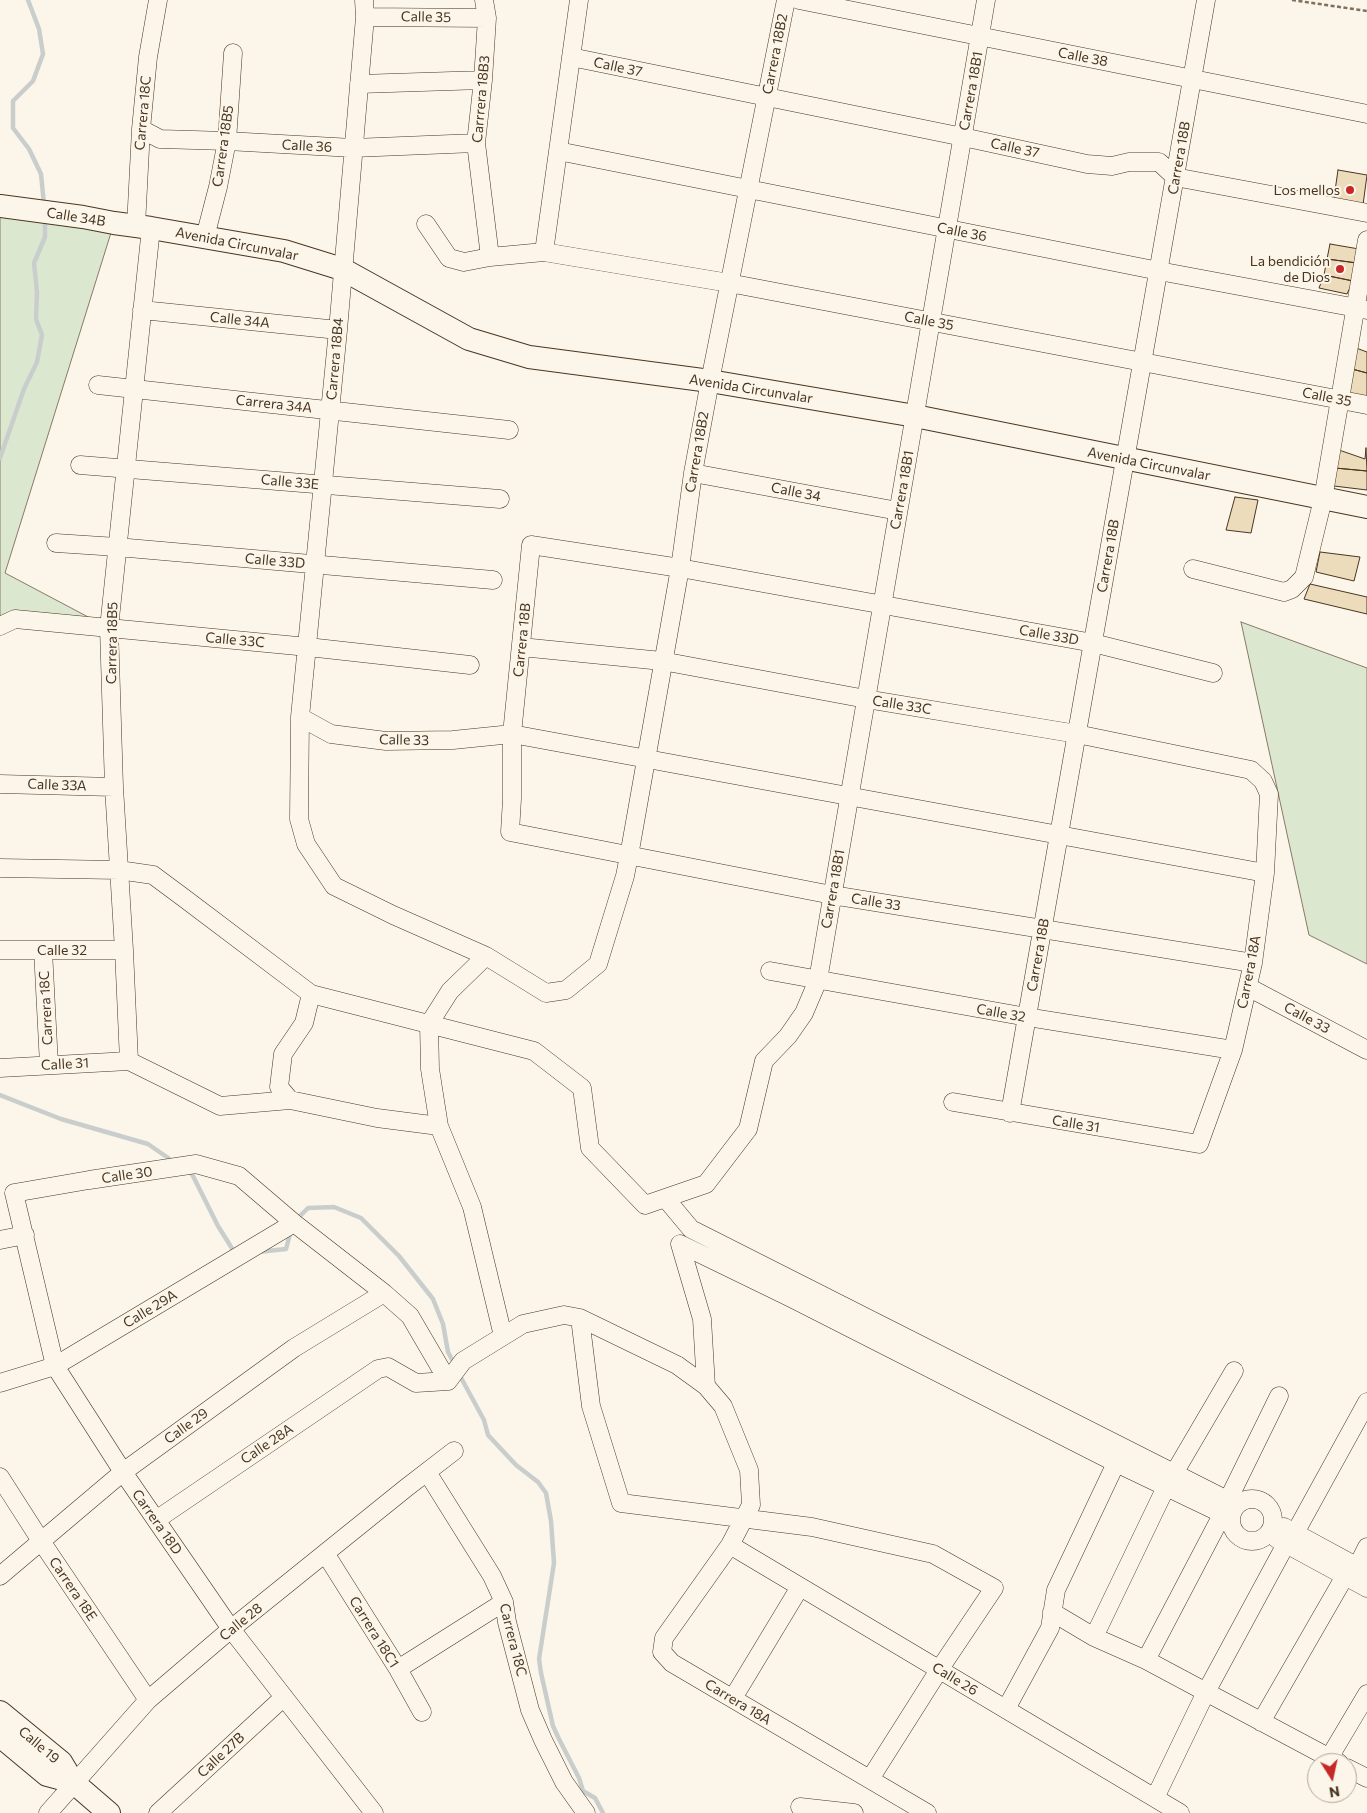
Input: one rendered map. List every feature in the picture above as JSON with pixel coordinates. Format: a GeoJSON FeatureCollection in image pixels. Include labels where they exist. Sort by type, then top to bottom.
{"type":"FeatureCollection","features":[{"type":"Feature","properties":{"kind":"main road","name":"Calle 34B"},"geometry":{"type":"LineString","coordinates":[[0,206],[144,227]]}},
{"type":"Feature","properties":{"kind":"main road","name":"Avenida Circunvalar"},"geometry":{"type":"LineString","coordinates":[[144,227],[284,251],[342,269],[469,339],[529,357],[710,381],[915,416],[1324,500],[1367,507]]}},
{"type":"Feature","properties":{"kind":"main road","name":"Calle 19"},"geometry":{"type":"LineString","coordinates":[[0,1712],[61,1762],[73,1782],[109,1813]]}},
{"type":"Feature","properties":{"kind":"main road","name":"Calle 19"},"geometry":{"type":"LineString","coordinates":[[0,1736],[47,1775],[73,1782]]}},
{"type":"Feature","properties":{"kind":"street","name":"Carrera 18C"},"geometry":{"type":"LineString","coordinates":[[144,227],[141,129],[148,57],[158,0]]}},
{"type":"Feature","properties":{"kind":"street","name":"Carrrera 18B3"},"geometry":{"type":"LineString","coordinates":[[484,0],[487,18],[476,143],[490,258]]}},
{"type":"Feature","properties":{"kind":"street"},"geometry":{"type":"LineString","coordinates":[[544,252],[579,0]]}},
{"type":"Feature","properties":{"kind":"street","name":"Carrera 18B2"},"geometry":{"type":"LineString","coordinates":[[486,956],[546,993],[566,990],[598,964],[625,876],[629,856],[647,759],[662,661],[680,568],[693,473],[786,0]]}},
{"type":"Feature","properties":{"kind":"street","name":"Calle 38"},"geometry":{"type":"LineString","coordinates":[[799,0],[1367,114]]}},
{"type":"Feature","properties":{"kind":"street","name":"Carrera 18B1"},"geometry":{"type":"LineString","coordinates":[[429,1024],[534,1051],[582,1088],[590,1148],[646,1205],[706,1184],[748,1128],[764,1062],[788,1036],[804,1013],[818,980],[986,0]]}},
{"type":"Feature","properties":{"kind":"street","name":"Carrera 18B"},"geometry":{"type":"LineString","coordinates":[[1010,1113],[1206,0]]}},
{"type":"Feature","properties":{"kind":"street","name":"Calle 35"},"geometry":{"type":"LineString","coordinates":[[365,8],[487,18]]}},
{"type":"Feature","properties":{"kind":"street","name":"Carrera 18B4"},"geometry":{"type":"LineString","coordinates":[[365,8],[338,330],[300,717],[299,819],[306,844],[334,886],[393,915],[486,956]]}},
{"type":"Feature","properties":{"kind":"street","name":"Carrera 18B5"},"geometry":{"type":"LineString","coordinates":[[206,237],[227,141],[233,53]]}},
{"type":"Feature","properties":{"kind":"street","name":"Calle 37"},"geometry":{"type":"LineString","coordinates":[[571,57],[963,136],[1087,164],[1112,166],[1130,162],[1159,162],[1175,177],[1367,213]]}},
{"type":"Feature","properties":{"kind":"street"},"geometry":{"type":"LineString","coordinates":[[359,84],[483,80]]}},
{"type":"Feature","properties":{"kind":"street","name":"Calle 36"},"geometry":{"type":"LineString","coordinates":[[141,129],[160,139],[354,148],[476,143]]}},
{"type":"Feature","properties":{"kind":"street","name":"Calle 36"},"geometry":{"type":"LineString","coordinates":[[558,151],[1159,271],[1361,308]]}},
{"type":"Feature","properties":{"kind":"street"},"geometry":{"type":"LineString","coordinates":[[426,224],[449,258],[464,262],[490,258]]}},
{"type":"Feature","properties":{"kind":"street","name":"Carrera 18B5"},"geometry":{"type":"LineString","coordinates":[[129,1061],[114,787],[109,628],[142,310],[144,227]]}},
{"type":"Feature","properties":{"kind":"street"},"geometry":{"type":"LineString","coordinates":[[1192,568],[1284,592],[1292,589],[1304,577],[1324,500],[1340,400],[1361,308],[1367,240]]}},
{"type":"Feature","properties":{"kind":"street","name":"Calle 35"},"geometry":{"type":"LineString","coordinates":[[490,258],[544,252],[730,283],[1367,405]]}},
{"type":"Feature","properties":{"kind":"street","name":"Calle 34A"},"geometry":{"type":"LineString","coordinates":[[142,310],[338,330]]}},
{"type":"Feature","properties":{"kind":"street","name":"Carrera 34A"},"geometry":{"type":"LineString","coordinates":[[98,385],[509,430]]}},
{"type":"Feature","properties":{"kind":"street","name":"Calle 33E"},"geometry":{"type":"LineString","coordinates":[[80,465],[500,499]]}},
{"type":"Feature","properties":{"kind":"street","name":"Calle 34"},"geometry":{"type":"LineString","coordinates":[[693,473],[898,511]]}},
{"type":"Feature","properties":{"kind":"street","name":"Calle 33D"},"geometry":{"type":"LineString","coordinates":[[56,543],[493,580]]}},
{"type":"Feature","properties":{"kind":"street","name":"Carrera 18B"},"geometry":{"type":"LineString","coordinates":[[512,734],[531,545],[680,568]]}},
{"type":"Feature","properties":{"kind":"street"},"geometry":{"type":"LineString","coordinates":[[680,568],[882,606]]}},
{"type":"Feature","properties":{"kind":"street","name":"Calle 33D"},"geometry":{"type":"LineString","coordinates":[[882,606],[1093,643],[1213,673]]}},
{"type":"Feature","properties":{"kind":"street","name":"Calle 33C"},"geometry":{"type":"LineString","coordinates":[[0,626],[15,619],[308,647],[470,665]]}},
{"type":"Feature","properties":{"kind":"street","name":"Calle 33C"},"geometry":{"type":"LineString","coordinates":[[521,647],[662,661],[866,699],[1077,734],[1251,770],[1263,781],[1269,794]]}},
{"type":"Feature","properties":{"kind":"street","name":"Calle 33"},"geometry":{"type":"LineString","coordinates":[[300,717],[331,734],[386,741],[453,740],[512,734],[1265,872]]}},
{"type":"Feature","properties":{"kind":"street","name":"Calle 33"},"geometry":{"type":"LineString","coordinates":[[512,734],[510,832],[832,895],[1252,963]]}},
{"type":"Feature","properties":{"kind":"street","name":"Calle 33A"},"geometry":{"type":"LineString","coordinates":[[0,784],[114,787]]}},
{"type":"Feature","properties":{"kind":"street","name":"Carrera 18A"},"geometry":{"type":"LineString","coordinates":[[1199,1144],[1233,1050],[1248,987],[1265,872],[1269,794]]}},
{"type":"Feature","properties":{"kind":"street"},"geometry":{"type":"LineString","coordinates":[[0,868],[119,870],[153,875],[311,994],[429,1024]]}},
{"type":"Feature","properties":{"kind":"street","name":"Calle 32"},"geometry":{"type":"LineString","coordinates":[[0,950],[124,950]]}},
{"type":"Feature","properties":{"kind":"street","name":"Carrera 18C"},"geometry":{"type":"LineString","coordinates":[[43,950],[49,1065]]}},
{"type":"Feature","properties":{"kind":"street"},"geometry":{"type":"LineString","coordinates":[[486,956],[450,991],[429,1024],[430,1069],[439,1126],[472,1206],[503,1336]]}},
{"type":"Feature","properties":{"kind":"street","name":"Calle 32"},"geometry":{"type":"LineString","coordinates":[[770,972],[1027,1017],[1233,1050]]}},
{"type":"Feature","properties":{"kind":"street","name":"Calle 33"},"geometry":{"type":"LineString","coordinates":[[1248,987],[1367,1050]]}},
{"type":"Feature","properties":{"kind":"street"},"geometry":{"type":"LineString","coordinates":[[290,1100],[279,1087],[283,1054],[304,1023],[311,994]]}},
{"type":"Feature","properties":{"kind":"street"},"geometry":{"type":"LineString","coordinates":[[129,1061],[220,1106],[290,1100],[377,1118],[439,1126]]}},
{"type":"Feature","properties":{"kind":"street","name":"Calle 31"},"geometry":{"type":"LineString","coordinates":[[0,1068],[129,1061]]}},
{"type":"Feature","properties":{"kind":"street","name":"Calle 31"},"geometry":{"type":"LineString","coordinates":[[953,1102],[1199,1144]]}},
{"type":"Feature","properties":{"kind":"street","name":"Calle 30"},"geometry":{"type":"LineString","coordinates":[[14,1193],[196,1164],[239,1176],[294,1222]]}},
{"type":"Feature","properties":{"kind":"street","name":"Carrera 18D"},"geometry":{"type":"LineString","coordinates":[[14,1193],[55,1366],[123,1472],[231,1629],[374,1813]]}},
{"type":"Feature","properties":{"kind":"street"},"geometry":{"type":"LineString","coordinates":[[666,1199],[691,1229],[1170,1480],[1230,1509]]}},
{"type":"Feature","properties":{"kind":"street"},"geometry":{"type":"LineString","coordinates":[[294,1222],[384,1293],[410,1316],[448,1381],[463,1361],[523,1324],[564,1315],[580,1318],[677,1366],[706,1386],[723,1406],[749,1470],[751,1505],[730,1546]]}},
{"type":"Feature","properties":{"kind":"street","name":"Calle 29A"},"geometry":{"type":"LineString","coordinates":[[0,1383],[55,1366],[294,1222]]}},
{"type":"Feature","properties":{"kind":"street"},"geometry":{"type":"LineString","coordinates":[[0,1240],[25,1235]]}},
{"type":"Feature","properties":{"kind":"street"},"geometry":{"type":"LineString","coordinates":[[706,1386],[702,1320],[680,1244],[791,1298],[1116,1463],[1170,1480]]}},
{"type":"Feature","properties":{"kind":"street","name":"Calle 29"},"geometry":{"type":"LineString","coordinates":[[0,1576],[123,1472],[294,1348],[384,1293]]}},
{"type":"Feature","properties":{"kind":"street"},"geometry":{"type":"LineString","coordinates":[[580,1318],[592,1406],[621,1503],[812,1526],[933,1554],[994,1588],[870,1779]]}},
{"type":"Feature","properties":{"kind":"street","name":"Calle 28A"},"geometry":{"type":"LineString","coordinates":[[156,1520],[378,1369],[388,1367],[416,1383],[448,1381]]}},
{"type":"Feature","properties":{"kind":"street"},"geometry":{"type":"LineString","coordinates":[[1094,1637],[1170,1480],[1234,1371]]}},
{"type":"Feature","properties":{"kind":"street"},"geometry":{"type":"LineString","coordinates":[[1146,1660],[1230,1509],[1279,1396]]}},
{"type":"Feature","properties":{"kind":"street"},"geometry":{"type":"LineString","coordinates":[[1155,1798],[1206,1692],[1367,1402]]}},
{"type":"Feature","properties":{"kind":"street","name":"Calle 28"},"geometry":{"type":"LineString","coordinates":[[48,1813],[73,1782],[148,1700],[231,1629],[454,1451]]}},
{"type":"Feature","properties":{"kind":"street"},"geometry":{"type":"LineString","coordinates":[[1006,1709],[1050,1628],[1056,1590],[1116,1463]]}},
{"type":"Feature","properties":{"kind":"street","name":"Carrera 18C"},"geometry":{"type":"LineString","coordinates":[[427,1472],[492,1576],[504,1602],[507,1622],[530,1710],[564,1782],[586,1813]]}},
{"type":"Feature","properties":{"kind":"street","name":"Carrera 18E"},"geometry":{"type":"LineString","coordinates":[[0,1477],[148,1700]]}},
{"type":"Feature","properties":{"kind":"street"},"geometry":{"type":"LineString","coordinates":[[1230,1509],[1252,1499],[1268,1505],[1271,1528]]}},
{"type":"Feature","properties":{"kind":"street"},"geometry":{"type":"LineString","coordinates":[[1230,1509],[1234,1531],[1243,1540],[1257,1541],[1271,1528]]}},
{"type":"Feature","properties":{"kind":"street"},"geometry":{"type":"LineString","coordinates":[[1271,1528],[1356,1572],[1367,1588]]}},
{"type":"Feature","properties":{"kind":"street","name":"Carrera 18A"},"geometry":{"type":"LineString","coordinates":[[730,1546],[664,1638],[662,1652],[672,1663],[927,1813]]}},
{"type":"Feature","properties":{"kind":"street","name":"Calle 26"},"geometry":{"type":"LineString","coordinates":[[730,1546],[1180,1813]]}},
{"type":"Feature","properties":{"kind":"street"},"geometry":{"type":"LineString","coordinates":[[1261,1722],[1356,1572],[1367,1547]]}},
{"type":"Feature","properties":{"kind":"street","name":"Carrera 18C1"},"geometry":{"type":"LineString","coordinates":[[325,1554],[398,1669],[422,1712]]}},
{"type":"Feature","properties":{"kind":"street"},"geometry":{"type":"LineString","coordinates":[[733,1698],[800,1587]]}},
{"type":"Feature","properties":{"kind":"street"},"geometry":{"type":"LineString","coordinates":[[398,1669],[504,1602]]}},
{"type":"Feature","properties":{"kind":"street"},"geometry":{"type":"LineString","coordinates":[[1052,1612],[1094,1637],[1146,1660],[1319,1753]]}},
{"type":"Feature","properties":{"kind":"street"},"geometry":{"type":"LineString","coordinates":[[1338,1753],[1367,1694]]}},
{"type":"Feature","properties":{"kind":"street","name":"Calle 27B"},"geometry":{"type":"LineString","coordinates":[[158,1813],[284,1696]]}},
{"type":"Feature","properties":{"kind":"street"},"geometry":{"type":"LineString","coordinates":[[800,1807],[854,1813]]}},
{"type":"Feature","properties":{"kind":"path"},"geometry":{"type":"LineString","coordinates":[[1292,0],[1367,11]]}},
{"type":"Feature","properties":{"kind":"green space"},"geometry":{"type":"Polygon","coordinates":[[[0,207],[114,223],[5,573],[109,628],[0,626],[0,207]]]}},
{"type":"Feature","properties":{"kind":"green space"},"geometry":{"type":"Polygon","coordinates":[[[1241,622],[1367,668],[1367,964],[1309,935],[1241,622]]]}},
{"type":"Feature","properties":{"kind":"building","name":"Los mellos"},"geometry":{"type":"Polygon","coordinates":[[[1338,170],[1367,175],[1363,205],[1334,198],[1338,170]]]}},
{"type":"Feature","properties":{"kind":"building"},"geometry":{"type":"Polygon","coordinates":[[[1330,244],[1359,249],[1357,263],[1327,259],[1330,244]]]}},
{"type":"Feature","properties":{"kind":"building","name":"La bendición de Dios"},"geometry":{"type":"Polygon","coordinates":[[[1327,259],[1357,263],[1353,281],[1324,275],[1327,259]]]}},
{"type":"Feature","properties":{"kind":"building"},"geometry":{"type":"Polygon","coordinates":[[[1324,275],[1353,281],[1347,294],[1319,288],[1324,275]]]}},
{"type":"Feature","properties":{"kind":"building"},"geometry":{"type":"Polygon","coordinates":[[[1356,348],[1367,352],[1367,373],[1352,369],[1356,348]]]}},
{"type":"Feature","properties":{"kind":"building"},"geometry":{"type":"Polygon","coordinates":[[[1352,369],[1367,373],[1367,398],[1348,393],[1352,369]]]}},
{"type":"Feature","properties":{"kind":"building"},"geometry":{"type":"Polygon","coordinates":[[[1366,448],[1367,471],[1335,468],[1339,450],[1365,459],[1366,448]]]}},
{"type":"Feature","properties":{"kind":"building"},"geometry":{"type":"Polygon","coordinates":[[[1335,468],[1367,471],[1367,490],[1334,486],[1335,468]]]}},
{"type":"Feature","properties":{"kind":"building"},"geometry":{"type":"Polygon","coordinates":[[[1235,497],[1258,500],[1251,533],[1226,530],[1235,497]]]}},
{"type":"Feature","properties":{"kind":"building"},"geometry":{"type":"Polygon","coordinates":[[[1320,552],[1360,557],[1354,581],[1316,572],[1320,552]]]}},
{"type":"Feature","properties":{"kind":"building"},"geometry":{"type":"Polygon","coordinates":[[[1310,584],[1367,597],[1367,614],[1304,599],[1310,584]]]}},
{"type":"Feature","properties":{"kind":"waterway"},"geometry":{"type":"LineString","coordinates":[[28,0],[39,29],[43,54],[33,81],[13,101],[13,128],[29,149],[41,174],[44,204]]}},
{"type":"Feature","properties":{"kind":"waterway"},"geometry":{"type":"LineString","coordinates":[[0,458],[24,389],[37,362],[42,335],[36,319],[37,292],[34,263],[45,237],[45,217]]}},
{"type":"Feature","properties":{"kind":"waterway"},"geometry":{"type":"LineString","coordinates":[[0,1095],[61,1119],[148,1144],[174,1162]]}},
{"type":"Feature","properties":{"kind":"waterway"},"geometry":{"type":"LineString","coordinates":[[187,1171],[192,1174],[218,1226],[233,1250],[238,1250]]}},
{"type":"Feature","properties":{"kind":"waterway"},"geometry":{"type":"LineString","coordinates":[[297,1219],[308,1208],[334,1207],[361,1218],[399,1256],[433,1299],[443,1324],[448,1352],[455,1365]]}},
{"type":"Feature","properties":{"kind":"waterway"},"geometry":{"type":"LineString","coordinates":[[258,1252],[286,1249],[291,1230]]}},
{"type":"Feature","properties":{"kind":"waterway"},"geometry":{"type":"LineString","coordinates":[[459,1374],[484,1420],[488,1435],[516,1465],[538,1482],[546,1493],[551,1521],[554,1563],[539,1659],[541,1673],[553,1726],[579,1778],[583,1791],[595,1798],[603,1813]]}},
{"type":"Feature","properties":{"kind":"place","name":"Los mellos"},"geometry":{"type":"Point","coordinates":[1350,190]}},
{"type":"Feature","properties":{"kind":"place","name":"La bendición de Dios"},"geometry":{"type":"Point","coordinates":[1340,269]}}]}
